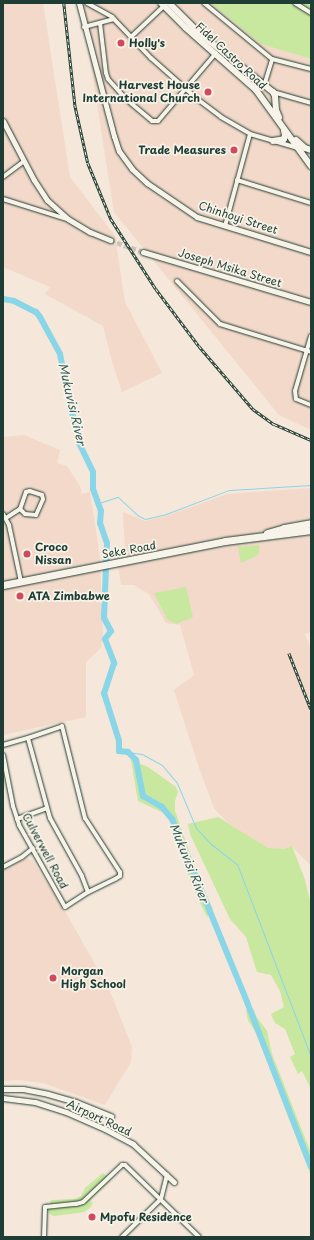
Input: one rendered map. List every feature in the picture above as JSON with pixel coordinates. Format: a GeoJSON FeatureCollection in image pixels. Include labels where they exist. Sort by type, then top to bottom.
{"type":"FeatureCollection","features":[{"type":"Feature","properties":{"kind":"main road","name":"Fidel Castro Road"},"geometry":{"type":"LineString","coordinates":[[165,4],[186,28],[269,89],[275,100],[276,110],[280,119],[297,142],[305,149]]}},
{"type":"Feature","properties":{"kind":"main road","name":"Fidel Castro Road"},"geometry":{"type":"LineString","coordinates":[[217,51],[262,97],[281,125],[305,149],[311,166]]}},
{"type":"Feature","properties":{"kind":"main road"},"geometry":{"type":"LineString","coordinates":[[262,97],[269,89]]}},
{"type":"Feature","properties":{"kind":"main road"},"geometry":{"type":"LineString","coordinates":[[266,105],[275,100]]}},
{"type":"Feature","properties":{"kind":"main road"},"geometry":{"type":"LineString","coordinates":[[273,141],[282,140],[285,137],[281,125]]}},
{"type":"Feature","properties":{"kind":"main road","name":"Seke Road"},"geometry":{"type":"LineString","coordinates":[[3,585],[259,536],[284,528],[311,523]]}},
{"type":"Feature","properties":{"kind":"main road","name":"Seke Road"},"geometry":{"type":"LineString","coordinates":[[259,536],[282,535],[311,530]]}},
{"type":"Feature","properties":{"kind":"street","name":"Chinhoyi Street"},"geometry":{"type":"LineString","coordinates":[[79,3],[114,136],[124,159],[132,169],[147,183],[197,217],[311,252]]}},
{"type":"Feature","properties":{"kind":"street"},"geometry":{"type":"LineString","coordinates":[[87,3],[114,19],[152,58],[221,117],[250,134],[305,149]]}},
{"type":"Feature","properties":{"kind":"street"},"geometry":{"type":"LineString","coordinates":[[204,3],[272,59],[311,69]]}},
{"type":"Feature","properties":{"kind":"street"},"geometry":{"type":"LineString","coordinates":[[295,3],[311,13]]}},
{"type":"Feature","properties":{"kind":"street"},"geometry":{"type":"LineString","coordinates":[[131,36],[165,4]]}},
{"type":"Feature","properties":{"kind":"street"},"geometry":{"type":"LineString","coordinates":[[84,26],[114,19]]}},
{"type":"Feature","properties":{"kind":"street"},"geometry":{"type":"LineString","coordinates":[[100,23],[108,79],[126,99],[155,122],[158,121],[217,51]]}},
{"type":"Feature","properties":{"kind":"street"},"geometry":{"type":"LineString","coordinates":[[272,59],[269,89],[311,103]]}},
{"type":"Feature","properties":{"kind":"street"},"geometry":{"type":"LineString","coordinates":[[275,100],[286,94]]}},
{"type":"Feature","properties":{"kind":"street"},"geometry":{"type":"LineString","coordinates":[[3,121],[47,200],[68,219],[90,232],[110,240]]}},
{"type":"Feature","properties":{"kind":"street"},"geometry":{"type":"LineString","coordinates":[[225,226],[250,134]]}},
{"type":"Feature","properties":{"kind":"street"},"geometry":{"type":"LineString","coordinates":[[3,177],[24,161]]}},
{"type":"Feature","properties":{"kind":"street"},"geometry":{"type":"LineString","coordinates":[[237,180],[311,203]]}},
{"type":"Feature","properties":{"kind":"street"},"geometry":{"type":"LineString","coordinates":[[3,199],[68,219]]}},
{"type":"Feature","properties":{"kind":"street","name":"Joseph Msika Street"},"geometry":{"type":"LineString","coordinates":[[143,252],[311,302]]}},
{"type":"Feature","properties":{"kind":"street"},"geometry":{"type":"LineString","coordinates":[[177,281],[220,324],[309,352]]}},
{"type":"Feature","properties":{"kind":"street"},"geometry":{"type":"LineString","coordinates":[[311,336],[309,352],[295,391],[296,399],[311,405]]}},
{"type":"Feature","properties":{"kind":"street"},"geometry":{"type":"LineString","coordinates":[[6,518],[20,509],[26,492],[30,490],[42,495],[43,499],[36,515],[24,514],[20,509]]}},
{"type":"Feature","properties":{"kind":"street"},"geometry":{"type":"LineString","coordinates":[[3,514],[6,518],[21,582]]}},
{"type":"Feature","properties":{"kind":"street"},"geometry":{"type":"LineString","coordinates":[[3,745],[62,726],[85,818],[120,872],[120,876],[88,892],[82,876],[50,818],[28,738]]}},
{"type":"Feature","properties":{"kind":"street","name":"Culverwell Road"},"geometry":{"type":"LineString","coordinates":[[3,755],[17,819],[65,907],[88,892]]}},
{"type":"Feature","properties":{"kind":"street"},"geometry":{"type":"LineString","coordinates":[[17,819],[47,808]]}},
{"type":"Feature","properties":{"kind":"street"},"geometry":{"type":"LineString","coordinates":[[3,866],[22,857],[32,848]]}},
{"type":"Feature","properties":{"kind":"street","name":"Airport Road"},"geometry":{"type":"LineString","coordinates":[[3,1089],[23,1089],[48,1094],[76,1102],[111,1116]]}},
{"type":"Feature","properties":{"kind":"street","name":"Airport Road"},"geometry":{"type":"LineString","coordinates":[[3,1098],[35,1102],[66,1112],[105,1129],[133,1144],[174,1182]]}},
{"type":"Feature","properties":{"kind":"street"},"geometry":{"type":"LineString","coordinates":[[44,1237],[44,1209],[48,1205],[76,1204],[83,1202],[122,1165],[128,1166],[199,1237]]}},
{"type":"Feature","properties":{"kind":"street"},"geometry":{"type":"LineString","coordinates":[[122,1237],[161,1199],[168,1175]]}},
{"type":"Feature","properties":{"kind":"street"},"geometry":{"type":"LineString","coordinates":[[192,1237],[196,1233]]}},
{"type":"Feature","properties":{"kind":"shaded area"},"geometry":{"type":"Polygon","coordinates":[[[3,3],[43,3],[70,177],[115,236],[125,302],[162,373],[122,392],[103,326],[45,294],[50,287],[3,267],[3,3]]]}},
{"type":"Feature","properties":{"kind":"shaded area"},"geometry":{"type":"Polygon","coordinates":[[[81,3],[211,3],[261,44],[311,59],[311,430],[279,415],[114,212],[81,3]]]}},
{"type":"Feature","properties":{"kind":"shaded area"},"geometry":{"type":"Polygon","coordinates":[[[24,435],[60,450],[57,463],[67,466],[80,486],[82,494],[90,492],[100,557],[103,635],[101,648],[86,662],[86,717],[3,735],[3,437],[24,435]]]}},
{"type":"Feature","properties":{"kind":"shaded area"},"geometry":{"type":"Polygon","coordinates":[[[311,488],[311,632],[305,634],[311,649],[311,866],[292,846],[285,849],[268,848],[228,823],[214,808],[199,768],[174,690],[194,675],[180,625],[166,623],[149,594],[134,585],[121,585],[116,553],[125,549],[123,512],[145,521],[169,515],[227,494],[311,488]]]}},
{"type":"Feature","properties":{"kind":"shaded area","name":"Morgan High School"},"geometry":{"type":"Polygon","coordinates":[[[25,858],[32,860],[65,911],[110,991],[132,1047],[131,1062],[105,1105],[43,1083],[19,1080],[3,1081],[3,871],[25,858]]]}},
{"type":"Feature","properties":{"kind":"green space"},"geometry":{"type":"Polygon","coordinates":[[[211,3],[311,3],[311,59],[261,44],[211,3]]]}},
{"type":"Feature","properties":{"kind":"green space"},"geometry":{"type":"Polygon","coordinates":[[[258,545],[260,547],[258,555],[241,563],[238,547],[258,545]]]}},
{"type":"Feature","properties":{"kind":"green space"},"geometry":{"type":"Polygon","coordinates":[[[186,587],[193,617],[176,624],[167,619],[154,593],[186,587]]]}},
{"type":"Feature","properties":{"kind":"green space"},"geometry":{"type":"Polygon","coordinates":[[[131,760],[148,767],[176,787],[178,792],[175,801],[175,811],[200,881],[213,909],[207,917],[192,886],[168,815],[138,801],[131,760]]]}},
{"type":"Feature","properties":{"kind":"green space"},"geometry":{"type":"Polygon","coordinates":[[[218,817],[268,848],[285,849],[292,846],[305,880],[311,905],[311,1089],[302,1071],[298,1074],[290,1057],[295,1054],[285,1029],[275,1023],[271,1014],[284,1007],[280,991],[271,975],[257,972],[246,937],[230,919],[190,834],[188,824],[218,817]]]}},
{"type":"Feature","properties":{"kind":"green space"},"geometry":{"type":"Polygon","coordinates":[[[246,1010],[254,1010],[256,1016],[267,1031],[272,1054],[311,1153],[311,1176],[256,1033],[248,1020],[246,1010]]]}},
{"type":"Feature","properties":{"kind":"green space"},"geometry":{"type":"Polygon","coordinates":[[[103,1173],[110,1179],[109,1182],[92,1198],[90,1202],[93,1203],[90,1208],[84,1212],[62,1215],[53,1216],[48,1213],[51,1200],[75,1199],[81,1196],[85,1188],[103,1173]]]}},
{"type":"Feature","properties":{"kind":"waterway","name":"Mukuvisi River"},"geometry":{"type":"LineString","coordinates":[[3,299],[14,301],[36,312],[60,354],[71,410],[78,430],[79,443],[93,472],[93,489],[101,511],[100,523],[107,543],[104,618],[111,631],[105,639],[114,663],[104,693],[119,741],[119,751],[128,752],[136,760],[143,796],[162,807],[172,819],[247,1002],[311,1167]]}},
{"type":"Feature","properties":{"kind":"waterway"},"geometry":{"type":"LineString","coordinates":[[99,503],[118,497],[137,515],[145,519],[166,514],[229,490],[311,485]]}},
{"type":"Feature","properties":{"kind":"waterway"},"geometry":{"type":"LineString","coordinates":[[128,752],[142,754],[162,765],[177,783],[196,828],[211,844],[237,864],[311,1057]]}},
{"type":"Feature","properties":{"kind":"tunnel"},"geometry":{"type":"LineString","coordinates":[[110,240],[143,252]]}},
{"type":"Feature","properties":{"kind":"railway"},"geometry":{"type":"LineString","coordinates":[[64,3],[75,105],[88,163],[111,219],[156,289],[199,346],[253,409],[274,424],[311,440]]}},
{"type":"Feature","properties":{"kind":"railway"},"geometry":{"type":"LineString","coordinates":[[289,653],[311,709]]}},
{"type":"Feature","properties":{"kind":"place","name":"Holly's"},"geometry":{"type":"Point","coordinates":[121,43]}},
{"type":"Feature","properties":{"kind":"place","name":"Harvest House International Church"},"geometry":{"type":"Point","coordinates":[208,92]}},
{"type":"Feature","properties":{"kind":"place","name":"Trade Measures"},"geometry":{"type":"Point","coordinates":[234,150]}},
{"type":"Feature","properties":{"kind":"place","name":"Croco Nissan"},"geometry":{"type":"Point","coordinates":[27,554]}},
{"type":"Feature","properties":{"kind":"place","name":"ATA Zimbabwe"},"geometry":{"type":"Point","coordinates":[20,596]}},
{"type":"Feature","properties":{"kind":"place","name":"Morgan High School"},"geometry":{"type":"Point","coordinates":[53,978]}},
{"type":"Feature","properties":{"kind":"place","name":"Mpofu Residence"},"geometry":{"type":"Point","coordinates":[92,1217]}}]}
